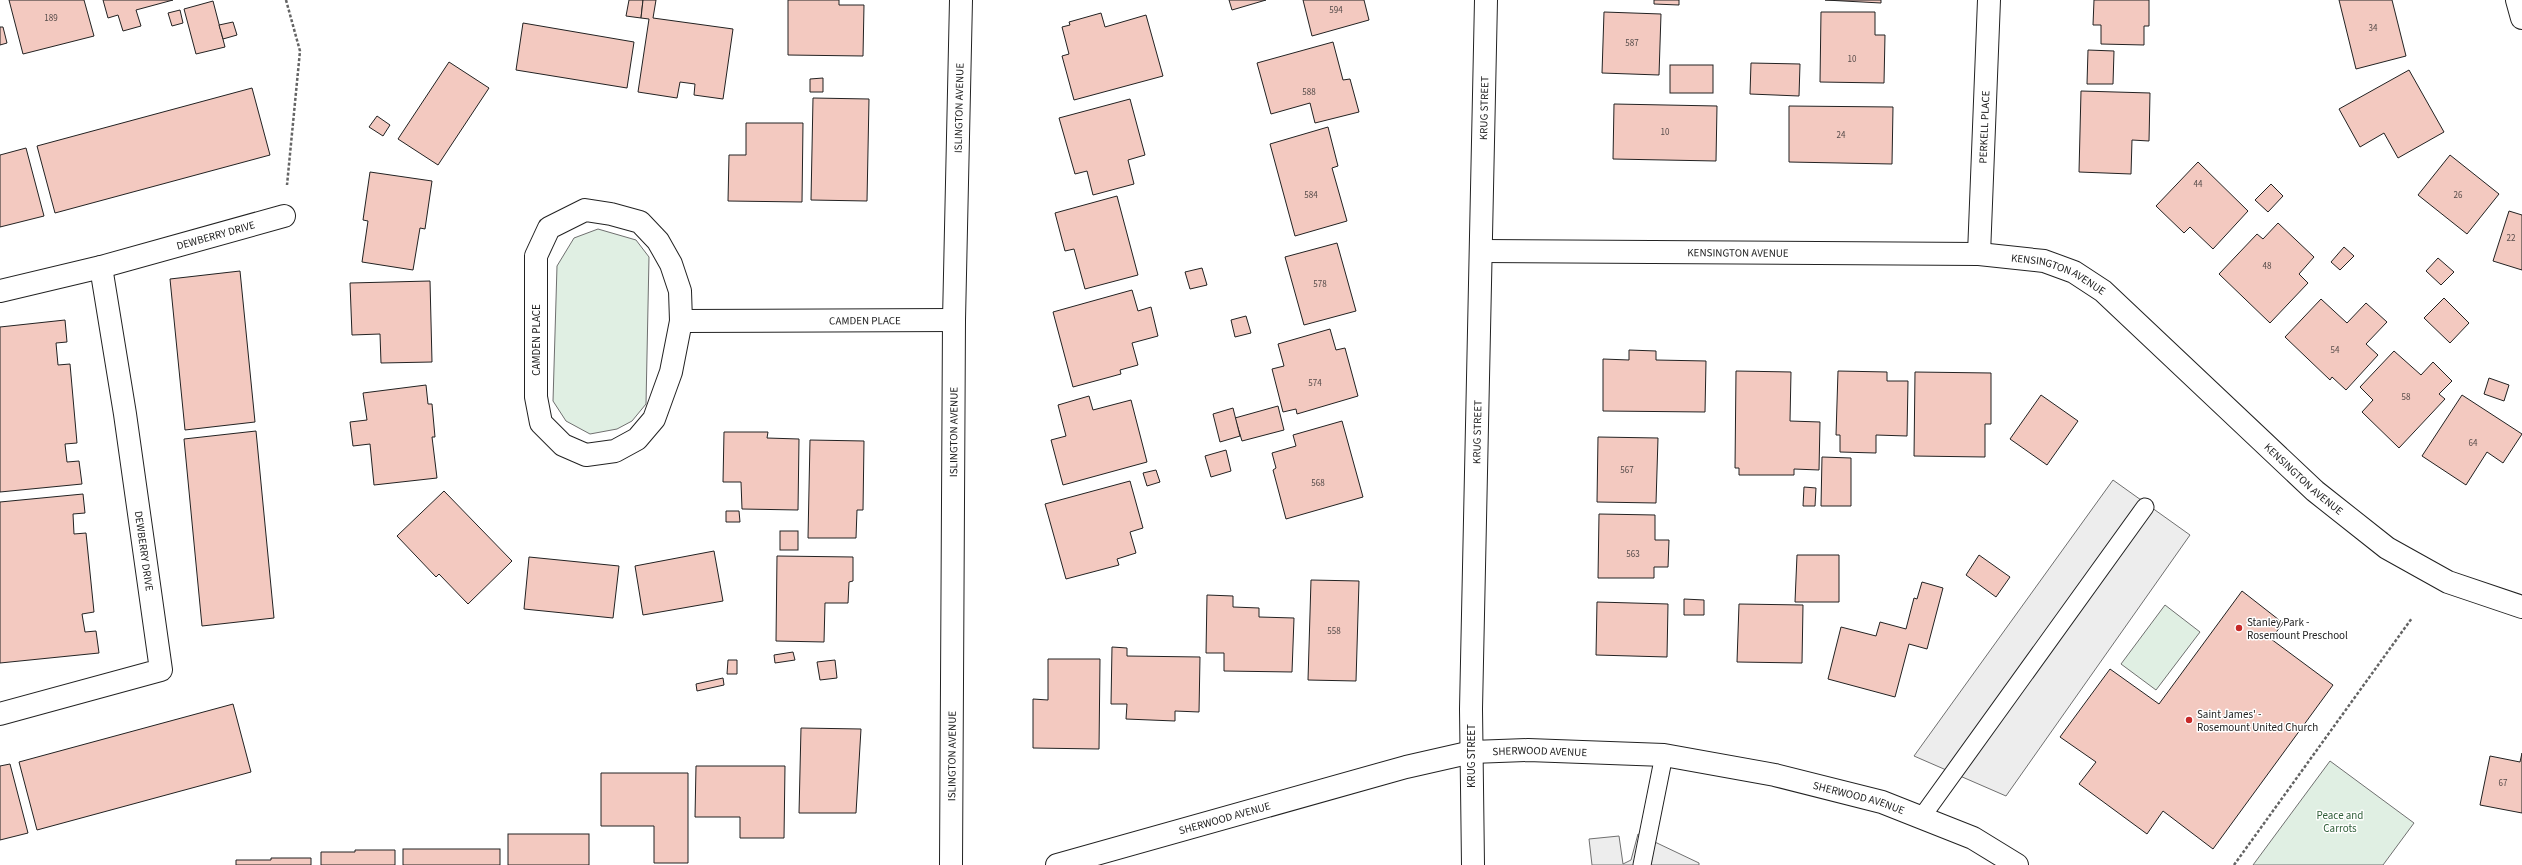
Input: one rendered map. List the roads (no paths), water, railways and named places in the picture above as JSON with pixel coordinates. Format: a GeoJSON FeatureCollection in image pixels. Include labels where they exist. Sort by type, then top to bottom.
{"type":"FeatureCollection","features":[{"type":"Feature","properties":{"kind":"street","name":"ISLINGTON AVENUE"},"geometry":{"type":"LineString","coordinates":[[951,865],[954,320],[961,0]]}},
{"type":"Feature","properties":{"kind":"street","name":"KRUG STREET"},"geometry":{"type":"LineString","coordinates":[[1473,865],[1472,752],[1486,0]]}},
{"type":"Feature","properties":{"kind":"street","name":"PERKELL PLACE"},"geometry":{"type":"LineString","coordinates":[[1979,254],[1989,0]]}},
{"type":"Feature","properties":{"kind":"street"},"geometry":{"type":"LineString","coordinates":[[2517,0],[2522,18]]}},
{"type":"Feature","properties":{"kind":"street","name":"CAMDEN PLACE"},"geometry":{"type":"LineString","coordinates":[[585,210],[612,214],[640,222],[658,241],[672,264],[680,291],[681,321],[671,372],[654,420],[637,439],[615,451],[586,455],[563,445],[541,423],[536,396],[536,256],[549,228],[585,210]]}},
{"type":"Feature","properties":{"kind":"street","name":"DEWBERRY DRIVE"},"geometry":{"type":"LineString","coordinates":[[0,291],[101,267],[284,216]]}},
{"type":"Feature","properties":{"kind":"street","name":"KENSINGTON AVENUE"},"geometry":{"type":"LineString","coordinates":[[1482,251],[1979,254],[2044,261],[2074,272],[2103,291],[2315,491],[2387,548],[2448,582],[2522,607]]}},
{"type":"Feature","properties":{"kind":"street","name":"DEWBERRY DRIVE"},"geometry":{"type":"LineString","coordinates":[[0,714],[161,670],[125,414],[101,267]]}},
{"type":"Feature","properties":{"kind":"street","name":"CAMDEN PLACE"},"geometry":{"type":"LineString","coordinates":[[681,321],[954,320]]}},
{"type":"Feature","properties":{"kind":"street","name":"SHERWOOD AVENUE"},"geometry":{"type":"LineString","coordinates":[[1057,865],[1406,767],[1472,752],[1551,750],[1664,755],[1775,775],[1882,802],[1973,838],[2017,865]]}},
{"type":"Feature","properties":{"kind":"lane"},"geometry":{"type":"LineString","coordinates":[[1921,818],[2145,507]]}},
{"type":"Feature","properties":{"kind":"lane"},"geometry":{"type":"LineString","coordinates":[[1642,865],[1664,755]]}},
{"type":"Feature","properties":{"kind":"place","name":"Stanley Park - Rosemount Preschool"},"geometry":{"type":"Point","coordinates":[2239,628]}},
{"type":"Feature","properties":{"kind":"place","name":"Saint James' - Rosemount United Church"},"geometry":{"type":"Point","coordinates":[2189,720]}},
{"type":"Feature","properties":{"kind":"park label","name":"Peace and Carrots"},"geometry":{"type":"Point","coordinates":[2340,821]}}]}
